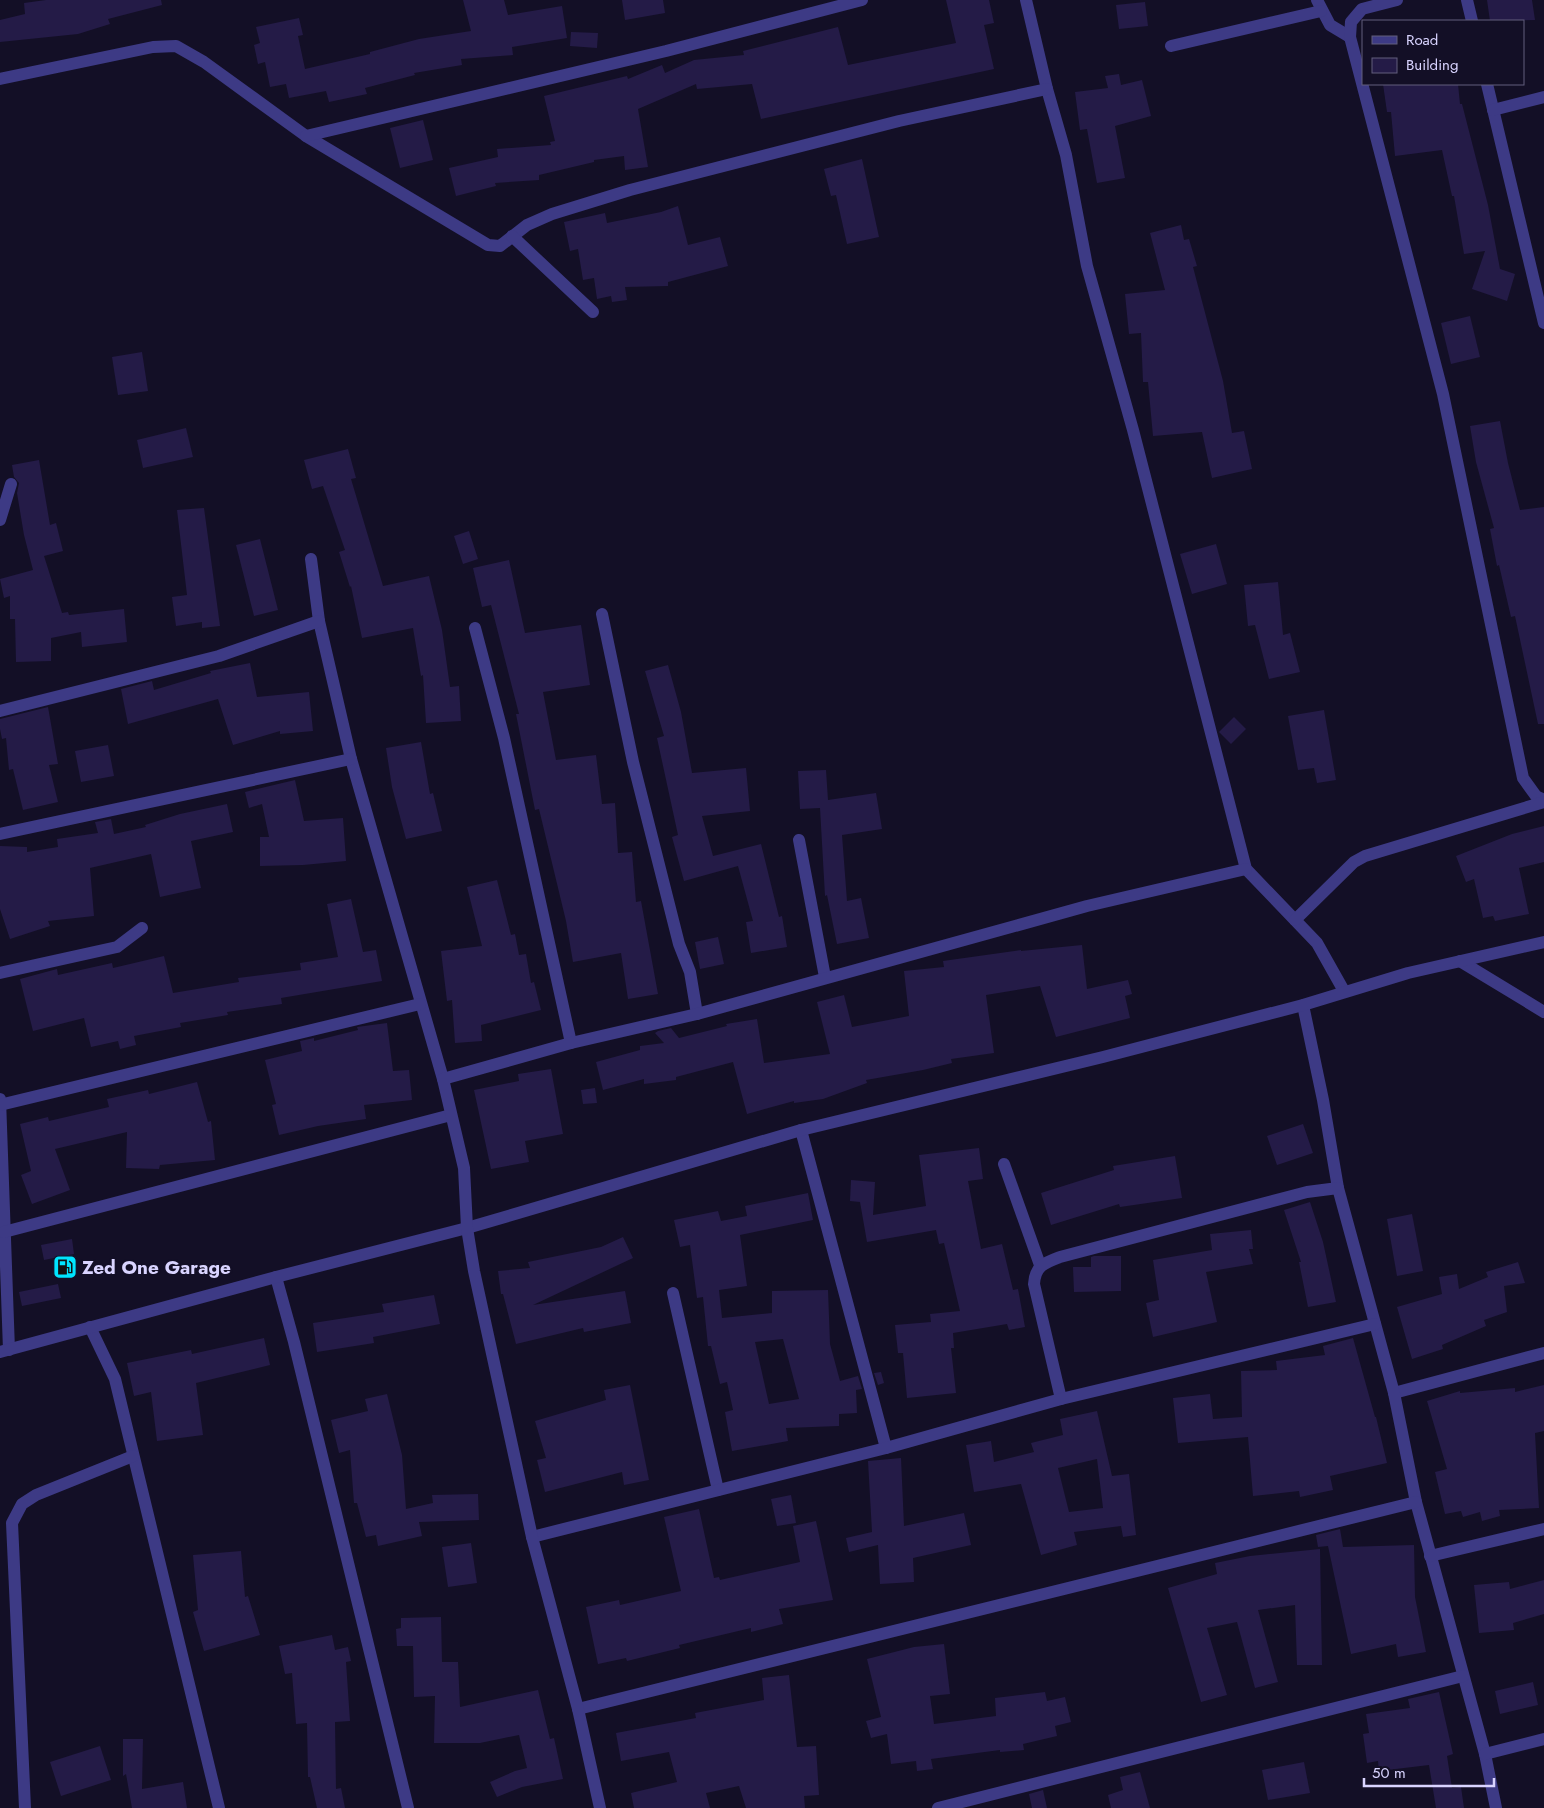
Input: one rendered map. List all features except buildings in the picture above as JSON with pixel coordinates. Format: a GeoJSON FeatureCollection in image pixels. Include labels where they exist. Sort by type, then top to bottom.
{"type":"FeatureCollection","features":[{"type":"Feature","properties":{"kind":"street"},"geometry":{"type":"LineString","coordinates":[[306,136],[666,51],[862,0]]}},
{"type":"Feature","properties":{"kind":"street"},"geometry":{"type":"LineString","coordinates":[[1026,0],[1047,89],[1066,155],[1088,266],[1136,440],[1246,869],[1317,943],[1344,991]]}},
{"type":"Feature","properties":{"kind":"street"},"geometry":{"type":"LineString","coordinates":[[1362,83],[1350,37],[1351,22],[1362,9],[1397,0]]}},
{"type":"Feature","properties":{"kind":"street"},"geometry":{"type":"LineString","coordinates":[[1468,0],[1472,20]]}},
{"type":"Feature","properties":{"kind":"street"},"geometry":{"type":"LineString","coordinates":[[1171,46],[1319,5],[1330,25],[1350,37]]}},
{"type":"Feature","properties":{"kind":"street"},"geometry":{"type":"LineString","coordinates":[[0,80],[153,47],[176,46],[204,62],[306,136],[488,245],[500,246],[527,225],[552,214],[630,190],[899,121],[1047,89]]}},
{"type":"Feature","properties":{"kind":"street"},"geometry":{"type":"LineString","coordinates":[[1363,85],[1443,394],[1523,778],[1529,788],[1544,801]]}},
{"type":"Feature","properties":{"kind":"street"},"geometry":{"type":"LineString","coordinates":[[1487,85],[1544,323]]}},
{"type":"Feature","properties":{"kind":"street"},"geometry":{"type":"LineString","coordinates":[[1493,110],[1544,96]]}},
{"type":"Feature","properties":{"kind":"street"},"geometry":{"type":"LineString","coordinates":[[512,236],[593,312]]}},
{"type":"Feature","properties":{"kind":"street"},"geometry":{"type":"LineString","coordinates":[[0,520],[11,484]]}},
{"type":"Feature","properties":{"kind":"street"},"geometry":{"type":"LineString","coordinates":[[311,559],[319,621],[351,759],[443,1079],[464,1168],[467,1228],[532,1537],[578,1709],[600,1808]]}},
{"type":"Feature","properties":{"kind":"street"},"geometry":{"type":"LineString","coordinates":[[602,614],[633,762],[679,944],[690,972],[697,1014]]}},
{"type":"Feature","properties":{"kind":"street"},"geometry":{"type":"LineString","coordinates":[[0,711],[219,656],[319,621]]}},
{"type":"Feature","properties":{"kind":"street"},"geometry":{"type":"LineString","coordinates":[[474,628],[504,738],[571,1043]]}},
{"type":"Feature","properties":{"kind":"street"},"geometry":{"type":"LineString","coordinates":[[0,834],[351,759]]}},
{"type":"Feature","properties":{"kind":"street"},"geometry":{"type":"LineString","coordinates":[[1295,920],[1354,862],[1364,856],[1544,801]]}},
{"type":"Feature","properties":{"kind":"street"},"geometry":{"type":"LineString","coordinates":[[799,840],[824,977]]}},
{"type":"Feature","properties":{"kind":"street"},"geometry":{"type":"LineString","coordinates":[[443,1079],[571,1043],[697,1014],[824,977],[1087,906],[1246,869]]}},
{"type":"Feature","properties":{"kind":"street"},"geometry":{"type":"LineString","coordinates":[[0,973],[117,947],[142,928]]}},
{"type":"Feature","properties":{"kind":"street"},"geometry":{"type":"LineString","coordinates":[[0,1099],[5,1351],[276,1277],[467,1228],[801,1130],[1103,1057],[1303,1004],[1344,991],[1460,961],[1544,942]]}},
{"type":"Feature","properties":{"kind":"street"},"geometry":{"type":"LineString","coordinates":[[1460,961],[1544,1012]]}},
{"type":"Feature","properties":{"kind":"street"},"geometry":{"type":"LineString","coordinates":[[0,1105],[420,1004]]}},
{"type":"Feature","properties":{"kind":"street"},"geometry":{"type":"LineString","coordinates":[[1303,1004],[1323,1100],[1338,1188],[1394,1393],[1416,1502],[1485,1754],[1496,1808]]}},
{"type":"Feature","properties":{"kind":"street"},"geometry":{"type":"LineString","coordinates":[[4,1232],[451,1115]]}},
{"type":"Feature","properties":{"kind":"street"},"geometry":{"type":"LineString","coordinates":[[801,1130],[886,1448]]}},
{"type":"Feature","properties":{"kind":"street"},"geometry":{"type":"LineString","coordinates":[[1004,1164],[1040,1265]]}},
{"type":"Feature","properties":{"kind":"street"},"geometry":{"type":"LineString","coordinates":[[1061,1399],[1034,1284],[1034,1274],[1040,1265],[1060,1257],[1307,1192],[1338,1188]]}},
{"type":"Feature","properties":{"kind":"street"},"geometry":{"type":"LineString","coordinates":[[276,1277],[294,1342],[408,1808]]}},
{"type":"Feature","properties":{"kind":"street"},"geometry":{"type":"LineString","coordinates":[[673,1293],[718,1490]]}},
{"type":"Feature","properties":{"kind":"street"},"geometry":{"type":"LineString","coordinates":[[532,1537],[886,1448],[1061,1399],[1376,1324]]}},
{"type":"Feature","properties":{"kind":"street"},"geometry":{"type":"LineString","coordinates":[[90,1327],[115,1379],[219,1808]]}},
{"type":"Feature","properties":{"kind":"street"},"geometry":{"type":"LineString","coordinates":[[1394,1393],[1544,1353]]}},
{"type":"Feature","properties":{"kind":"street"},"geometry":{"type":"LineString","coordinates":[[25,1808],[12,1523],[22,1504],[36,1495],[133,1456]]}},
{"type":"Feature","properties":{"kind":"street"},"geometry":{"type":"LineString","coordinates":[[578,1709],[1416,1502]]}},
{"type":"Feature","properties":{"kind":"street"},"geometry":{"type":"LineString","coordinates":[[1430,1556],[1544,1529]]}},
{"type":"Feature","properties":{"kind":"street"},"geometry":{"type":"LineString","coordinates":[[938,1808],[1463,1676]]}},
{"type":"Feature","properties":{"kind":"street"},"geometry":{"type":"LineString","coordinates":[[1485,1754],[1544,1739]]}},
{"type":"Feature","properties":{"kind":"place","name":"Zed One Garage"},"geometry":{"type":"Point","coordinates":[65,1267]}}]}
